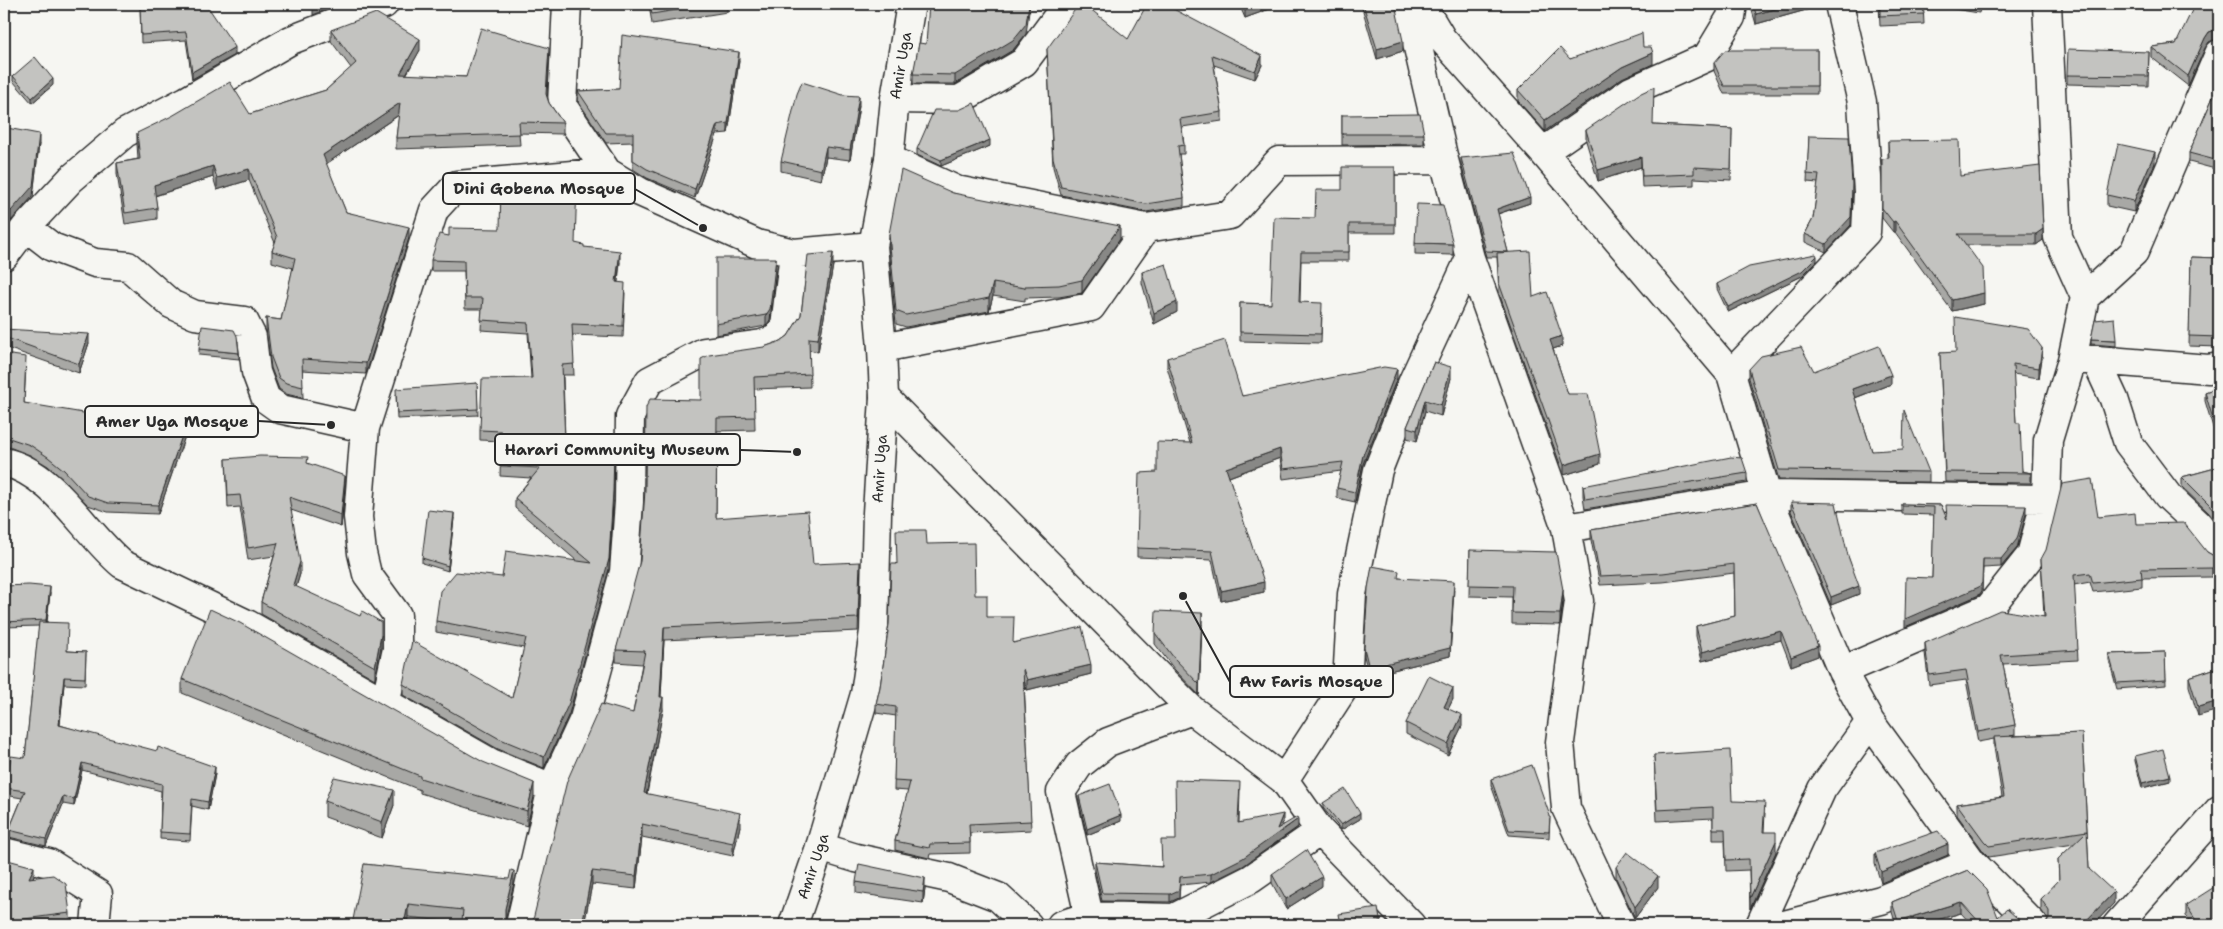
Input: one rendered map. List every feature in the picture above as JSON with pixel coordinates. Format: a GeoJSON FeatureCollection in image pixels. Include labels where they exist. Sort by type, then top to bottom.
{"type":"FeatureCollection","features":[{"type":"Feature","properties":{"kind":"street"},"geometry":{"type":"LineString","coordinates":[[4,256],[26,227],[71,179],[124,133],[186,101],[291,40],[384,4]]}},
{"type":"Feature","properties":{"kind":"street"},"geometry":{"type":"LineString","coordinates":[[567,4],[562,106],[607,172],[640,192],[757,244],[794,253],[873,246]]}},
{"type":"Feature","properties":{"kind":"street","name":"Amir Uga"},"geometry":{"type":"LineString","coordinates":[[793,925],[820,847],[865,694],[874,631],[877,513],[884,397],[882,348],[873,246],[889,159],[895,99],[911,4]]}},
{"type":"Feature","properties":{"kind":"street"},"geometry":{"type":"LineString","coordinates":[[895,99],[959,100],[1024,62],[1067,4]]}},
{"type":"Feature","properties":{"kind":"street"},"geometry":{"type":"LineString","coordinates":[[1408,4],[1444,160],[1470,258],[1566,528],[1579,601],[1560,742],[1566,808],[1620,925]]}},
{"type":"Feature","properties":{"kind":"street"},"geometry":{"type":"LineString","coordinates":[[1421,4],[1442,39],[1543,152],[1731,374],[1767,495],[1842,671],[1870,722],[1972,862],[2034,925]]}},
{"type":"Feature","properties":{"kind":"street"},"geometry":{"type":"LineString","coordinates":[[1543,152],[1631,91],[1707,57],[1731,17],[1733,4]]}},
{"type":"Feature","properties":{"kind":"street"},"geometry":{"type":"LineString","coordinates":[[1731,374],[1866,232],[1868,192],[1862,102],[1839,4]]}},
{"type":"Feature","properties":{"kind":"street"},"geometry":{"type":"LineString","coordinates":[[1842,671],[1989,608],[2031,555],[2046,499],[2048,440],[2084,360],[2085,297],[2058,237],[2047,4]]}},
{"type":"Feature","properties":{"kind":"street"},"geometry":{"type":"LineString","coordinates":[[2085,297],[2134,252],[2219,54]]}},
{"type":"Feature","properties":{"kind":"street"},"geometry":{"type":"LineString","coordinates":[[889,159],[956,190],[1146,228],[1230,215],[1280,161],[1444,160]]}},
{"type":"Feature","properties":{"kind":"street"},"geometry":{"type":"LineString","coordinates":[[386,704],[397,649],[397,615],[367,574],[362,553],[358,517],[365,428],[434,210],[457,185],[607,172]]}},
{"type":"Feature","properties":{"kind":"street"},"geometry":{"type":"LineString","coordinates":[[26,227],[52,247],[95,262],[128,266],[171,304],[195,315],[244,322],[252,337],[256,372],[266,399],[280,409],[365,428]]}},
{"type":"Feature","properties":{"kind":"street"},"geometry":{"type":"LineString","coordinates":[[882,348],[1091,307],[1146,228]]}},
{"type":"Feature","properties":{"kind":"street"},"geometry":{"type":"LineString","coordinates":[[520,925],[552,788],[584,719],[624,572],[629,502],[630,416],[649,382],[704,352],[762,344],[776,339],[785,326],[794,253]]}},
{"type":"Feature","properties":{"kind":"street"},"geometry":{"type":"LineString","coordinates":[[1284,780],[1347,683],[1352,594],[1378,470],[1413,382],[1470,258]]}},
{"type":"Feature","properties":{"kind":"street"},"geometry":{"type":"LineString","coordinates":[[2084,360],[2209,369],[2219,367]]}},
{"type":"Feature","properties":{"kind":"street"},"geometry":{"type":"LineString","coordinates":[[2084,360],[2114,399],[2128,443],[2168,496],[2197,523],[2219,550]]}},
{"type":"Feature","properties":{"kind":"street"},"geometry":{"type":"LineString","coordinates":[[884,397],[1192,710],[1284,780],[1320,831],[1411,925]]}},
{"type":"Feature","properties":{"kind":"street"},"geometry":{"type":"LineString","coordinates":[[4,462],[16,464],[44,481],[106,551],[122,564],[246,624],[491,764],[552,788]]}},
{"type":"Feature","properties":{"kind":"street"},"geometry":{"type":"LineString","coordinates":[[1566,528],[1767,495],[2046,499]]}},
{"type":"Feature","properties":{"kind":"street"},"geometry":{"type":"LineString","coordinates":[[1089,916],[1062,792],[1079,765],[1108,742],[1192,710]]}},
{"type":"Feature","properties":{"kind":"street"},"geometry":{"type":"LineString","coordinates":[[1760,925],[1822,789],[1870,722]]}},
{"type":"Feature","properties":{"kind":"street"},"geometry":{"type":"LineString","coordinates":[[2117,925],[2219,810]]}},
{"type":"Feature","properties":{"kind":"street"},"geometry":{"type":"LineString","coordinates":[[1061,925],[1089,916],[1174,918],[1251,879],[1320,831]]}},
{"type":"Feature","properties":{"kind":"street"},"geometry":{"type":"LineString","coordinates":[[820,847],[856,858],[948,878],[998,897],[1028,925]]}},
{"type":"Feature","properties":{"kind":"street"},"geometry":{"type":"LineString","coordinates":[[4,852],[49,863],[98,894],[95,925]]}},
{"type":"Feature","properties":{"kind":"street"},"geometry":{"type":"LineString","coordinates":[[1784,925],[1882,900],[1972,862]]}},
{"type":"Feature","properties":{"kind":"building"},"geometry":{"type":"Polygon","coordinates":[[[140,4],[206,4],[235,47],[192,72],[186,32],[141,35],[140,4]]]}},
{"type":"Feature","properties":{"kind":"building"},"geometry":{"type":"Polygon","coordinates":[[[650,4],[713,4],[652,14],[650,4]]]}},
{"type":"Feature","properties":{"kind":"building"},"geometry":{"type":"Polygon","coordinates":[[[929,4],[1029,4],[1026,24],[1013,40],[955,75],[913,74],[919,43],[926,44],[929,4]]]}},
{"type":"Feature","properties":{"kind":"building"},"geometry":{"type":"Polygon","coordinates":[[[1079,4],[1084,4],[1128,39],[1147,4],[1164,4],[1262,56],[1255,71],[1212,55],[1222,112],[1180,119],[1184,145],[1178,146],[1184,198],[1146,204],[1061,187],[1053,158],[1047,49],[1079,4]]]}},
{"type":"Feature","properties":{"kind":"building"},"geometry":{"type":"Polygon","coordinates":[[[1243,4],[1256,4],[1245,8],[1243,4]]]}},
{"type":"Feature","properties":{"kind":"building"},"geometry":{"type":"Polygon","coordinates":[[[1363,4],[1395,4],[1403,41],[1377,49],[1363,4]]]}},
{"type":"Feature","properties":{"kind":"building"},"geometry":{"type":"Polygon","coordinates":[[[1753,4],[1794,4],[1756,14],[1753,4]]]}},
{"type":"Feature","properties":{"kind":"building"},"geometry":{"type":"Polygon","coordinates":[[[1880,4],[1923,4],[1924,14],[1880,16],[1880,4]]]}},
{"type":"Feature","properties":{"kind":"building"},"geometry":{"type":"Polygon","coordinates":[[[2195,4],[2219,4],[2219,29],[2209,32],[2205,38],[2188,76],[2151,47],[2176,44],[2195,4]]]}},
{"type":"Feature","properties":{"kind":"building"},"geometry":{"type":"Polygon","coordinates":[[[376,13],[420,39],[400,74],[466,77],[481,28],[549,48],[546,94],[549,103],[563,123],[519,122],[520,134],[396,138],[400,103],[323,155],[346,212],[409,227],[366,363],[302,359],[303,387],[286,383],[279,378],[271,357],[266,318],[281,320],[295,258],[272,251],[277,237],[249,169],[217,178],[213,166],[154,185],[157,208],[125,213],[117,163],[140,159],[137,133],[172,116],[230,82],[250,114],[326,90],[356,63],[331,30],[376,13]]]}},
{"type":"Feature","properties":{"kind":"building"},"geometry":{"type":"Polygon","coordinates":[[[1642,33],[1643,47],[1651,47],[1653,53],[1622,67],[1545,120],[1518,90],[1560,48],[1570,59],[1642,33]]]}},
{"type":"Feature","properties":{"kind":"building"},"geometry":{"type":"Polygon","coordinates":[[[622,35],[739,52],[728,123],[717,125],[695,189],[647,169],[633,160],[633,133],[606,133],[578,91],[619,89],[622,35]]]}},
{"type":"Feature","properties":{"kind":"building"},"geometry":{"type":"Polygon","coordinates":[[[2068,49],[2149,52],[2148,76],[2067,75],[2068,49]]]}},
{"type":"Feature","properties":{"kind":"building"},"geometry":{"type":"Polygon","coordinates":[[[1725,50],[1817,50],[1817,86],[1724,86],[1714,63],[1725,50]]]}},
{"type":"Feature","properties":{"kind":"building"},"geometry":{"type":"Polygon","coordinates":[[[35,57],[53,79],[32,98],[13,76],[35,57]]]}},
{"type":"Feature","properties":{"kind":"building"},"geometry":{"type":"Polygon","coordinates":[[[802,82],[843,95],[859,96],[850,150],[826,147],[821,170],[781,161],[797,94],[802,82]]]}},
{"type":"Feature","properties":{"kind":"building"},"geometry":{"type":"Polygon","coordinates":[[[2219,83],[2219,161],[2189,153],[2219,83]]]}},
{"type":"Feature","properties":{"kind":"building"},"geometry":{"type":"Polygon","coordinates":[[[1654,87],[1653,125],[1732,129],[1731,169],[1694,167],[1694,174],[1642,176],[1641,157],[1598,170],[1586,130],[1639,94],[1654,87]]]}},
{"type":"Feature","properties":{"kind":"building"},"geometry":{"type":"Polygon","coordinates":[[[974,103],[990,140],[941,160],[917,149],[934,110],[959,110],[974,103]]]}},
{"type":"Feature","properties":{"kind":"building"},"geometry":{"type":"Polygon","coordinates":[[[1420,114],[1424,134],[1342,134],[1342,115],[1420,114]]]}},
{"type":"Feature","properties":{"kind":"building"},"geometry":{"type":"Polygon","coordinates":[[[7,128],[39,134],[33,186],[11,211],[4,210],[4,155],[7,128]]]}},
{"type":"Feature","properties":{"kind":"building"},"geometry":{"type":"Polygon","coordinates":[[[1809,136],[1849,137],[1852,184],[1851,217],[1826,244],[1805,234],[1813,219],[1819,175],[1807,174],[1809,136]]]}},
{"type":"Feature","properties":{"kind":"building"},"geometry":{"type":"Polygon","coordinates":[[[1959,140],[1960,176],[2040,166],[2043,229],[2036,234],[1958,234],[1983,268],[1984,293],[1952,300],[1895,221],[1893,222],[1882,208],[1882,159],[1889,158],[1888,141],[1959,140]]]}},
{"type":"Feature","properties":{"kind":"building"},"geometry":{"type":"Polygon","coordinates":[[[2118,144],[2155,152],[2134,201],[2107,195],[2118,144]]]}},
{"type":"Feature","properties":{"kind":"building"},"geometry":{"type":"Polygon","coordinates":[[[1514,153],[1530,197],[1497,209],[1508,252],[1486,251],[1461,158],[1514,153]]]}},
{"type":"Feature","properties":{"kind":"building"},"geometry":{"type":"Polygon","coordinates":[[[1342,167],[1395,167],[1395,224],[1349,224],[1349,252],[1301,252],[1299,302],[1322,303],[1321,334],[1240,332],[1240,303],[1271,304],[1274,217],[1315,218],[1316,190],[1342,190],[1342,167]]]}},
{"type":"Feature","properties":{"kind":"building"},"geometry":{"type":"Polygon","coordinates":[[[901,170],[953,193],[1120,226],[1082,280],[1059,285],[1025,286],[1025,288],[993,283],[989,298],[906,315],[896,311],[889,234],[901,170]]]}},
{"type":"Feature","properties":{"kind":"building"},"geometry":{"type":"Polygon","coordinates":[[[547,182],[577,183],[575,243],[584,245],[584,247],[620,251],[616,282],[625,283],[623,326],[572,324],[574,364],[562,365],[565,441],[614,452],[613,491],[609,559],[569,703],[544,757],[498,738],[403,684],[412,641],[512,698],[526,638],[436,621],[440,591],[456,572],[502,577],[506,551],[592,563],[515,498],[540,468],[500,466],[501,431],[480,430],[482,379],[532,378],[528,323],[481,320],[483,298],[465,298],[464,261],[431,260],[439,234],[449,236],[449,228],[500,229],[501,186],[547,182]]]}},
{"type":"Feature","properties":{"kind":"building"},"geometry":{"type":"Polygon","coordinates":[[[1417,204],[1443,205],[1453,244],[1415,243],[1417,204]]]}},
{"type":"Feature","properties":{"kind":"building"},"geometry":{"type":"Polygon","coordinates":[[[1530,251],[1533,297],[1547,292],[1562,336],[1550,340],[1568,394],[1588,394],[1600,454],[1564,465],[1499,283],[1497,253],[1530,251]]]}},
{"type":"Feature","properties":{"kind":"building"},"geometry":{"type":"Polygon","coordinates":[[[833,253],[818,339],[809,338],[810,374],[754,377],[755,417],[717,418],[716,518],[808,511],[813,564],[860,562],[858,618],[664,627],[660,697],[663,697],[644,793],[740,813],[733,843],[642,824],[636,876],[592,871],[582,925],[562,925],[533,920],[567,781],[601,704],[633,713],[645,651],[616,650],[640,561],[645,490],[646,407],[650,399],[701,400],[701,359],[709,355],[764,347],[781,341],[788,336],[801,315],[808,255],[833,253]]]}},
{"type":"Feature","properties":{"kind":"building"},"geometry":{"type":"Polygon","coordinates":[[[1816,254],[1817,256],[1802,271],[1728,307],[1717,284],[1749,267],[1816,254]]]}},
{"type":"Feature","properties":{"kind":"building"},"geometry":{"type":"Polygon","coordinates":[[[2191,257],[2219,258],[2219,337],[2189,336],[2191,257]]]}},
{"type":"Feature","properties":{"kind":"building"},"geometry":{"type":"Polygon","coordinates":[[[716,258],[776,258],[770,309],[766,315],[716,324],[716,258]]]}},
{"type":"Feature","properties":{"kind":"building"},"geometry":{"type":"Polygon","coordinates":[[[1166,264],[1177,302],[1154,313],[1142,272],[1166,264]]]}},
{"type":"Feature","properties":{"kind":"building"},"geometry":{"type":"Polygon","coordinates":[[[1955,317],[2028,329],[2042,348],[2039,368],[2013,364],[2016,423],[2020,423],[2022,471],[2031,473],[1945,472],[1940,353],[1956,352],[1955,317]]]}},
{"type":"Feature","properties":{"kind":"building"},"geometry":{"type":"Polygon","coordinates":[[[2114,318],[2116,340],[2091,339],[2095,320],[2114,318]]]}},
{"type":"Feature","properties":{"kind":"building"},"geometry":{"type":"Polygon","coordinates":[[[202,326],[234,330],[237,336],[239,353],[199,349],[202,326]]]}},
{"type":"Feature","properties":{"kind":"building"},"geometry":{"type":"Polygon","coordinates":[[[4,329],[89,334],[79,364],[4,337],[4,329]]]}},
{"type":"Feature","properties":{"kind":"building"},"geometry":{"type":"Polygon","coordinates":[[[1225,340],[1242,396],[1384,367],[1397,369],[1363,455],[1355,492],[1337,488],[1343,462],[1283,469],[1280,449],[1226,468],[1264,582],[1221,591],[1212,551],[1137,548],[1139,473],[1157,472],[1157,442],[1192,443],[1167,358],[1225,340]]]}},
{"type":"Feature","properties":{"kind":"building"},"geometry":{"type":"Polygon","coordinates":[[[1879,346],[1891,375],[1852,389],[1872,451],[1903,449],[1904,410],[1929,472],[1779,470],[1749,369],[1761,356],[1801,347],[1814,371],[1879,346]]]}},
{"type":"Feature","properties":{"kind":"building"},"geometry":{"type":"Polygon","coordinates":[[[4,354],[26,357],[24,403],[184,430],[158,505],[108,503],[88,496],[64,470],[48,457],[30,445],[4,438],[4,354]]]}},
{"type":"Feature","properties":{"kind":"building"},"geometry":{"type":"Polygon","coordinates":[[[1434,362],[1451,367],[1441,405],[1425,400],[1417,430],[1407,427],[1434,362]]]}},
{"type":"Feature","properties":{"kind":"building"},"geometry":{"type":"Polygon","coordinates":[[[477,383],[478,409],[397,413],[396,389],[477,383]]]}},
{"type":"Feature","properties":{"kind":"building"},"geometry":{"type":"Polygon","coordinates":[[[2219,387],[2219,424],[2215,426],[2205,392],[2219,387]]]}},
{"type":"Feature","properties":{"kind":"building"},"geometry":{"type":"Polygon","coordinates":[[[260,456],[308,457],[307,463],[345,476],[341,515],[289,497],[300,562],[293,585],[360,616],[362,611],[381,622],[381,635],[375,667],[261,602],[278,543],[248,548],[240,495],[228,496],[226,459],[260,456]]]}},
{"type":"Feature","properties":{"kind":"building"},"geometry":{"type":"Polygon","coordinates":[[[1731,457],[1742,458],[1747,473],[1585,499],[1583,486],[1731,457]]]}},
{"type":"Feature","properties":{"kind":"building"},"geometry":{"type":"Polygon","coordinates":[[[2219,467],[2219,517],[2182,477],[2219,467]]]}},
{"type":"Feature","properties":{"kind":"building"},"geometry":{"type":"Polygon","coordinates":[[[4,468],[9,471],[7,490],[4,490],[4,468]]]}},
{"type":"Feature","properties":{"kind":"building"},"geometry":{"type":"Polygon","coordinates":[[[2092,479],[2098,517],[2135,513],[2136,524],[2184,523],[2207,552],[2219,557],[2219,566],[2212,568],[2141,569],[2142,578],[2093,583],[2090,573],[2074,575],[2078,650],[2001,655],[2015,725],[1978,732],[1966,670],[1929,675],[1925,643],[2000,610],[2045,617],[2041,559],[2046,550],[2062,484],[2092,479]]]}},
{"type":"Feature","properties":{"kind":"building"},"geometry":{"type":"Polygon","coordinates":[[[1791,502],[1836,503],[1848,556],[1859,586],[1831,597],[1791,502]]]}},
{"type":"Feature","properties":{"kind":"building"},"geometry":{"type":"Polygon","coordinates":[[[1757,503],[1818,646],[1791,657],[1781,631],[1702,652],[1696,626],[1735,616],[1734,564],[1663,573],[1600,576],[1591,530],[1757,503]]]}},
{"type":"Feature","properties":{"kind":"building"},"geometry":{"type":"Polygon","coordinates":[[[1902,504],[1941,505],[1947,519],[1946,505],[2026,506],[2017,539],[2001,559],[1983,559],[1982,583],[1979,587],[1905,619],[1906,577],[1932,578],[1934,507],[1902,506],[1902,504]]]}},
{"type":"Feature","properties":{"kind":"building"},"geometry":{"type":"Polygon","coordinates":[[[428,510],[454,513],[448,566],[422,558],[428,510]]]}},
{"type":"Feature","properties":{"kind":"building"},"geometry":{"type":"Polygon","coordinates":[[[896,530],[926,530],[927,544],[974,543],[975,595],[987,595],[987,617],[1014,617],[1013,643],[1082,627],[1091,665],[1027,680],[1023,669],[1031,821],[969,824],[970,843],[930,844],[929,848],[895,841],[910,782],[894,781],[896,707],[876,704],[889,624],[891,564],[897,564],[896,530]]]}},
{"type":"Feature","properties":{"kind":"building"},"geometry":{"type":"Polygon","coordinates":[[[1470,550],[1556,552],[1563,590],[1560,614],[1512,613],[1513,586],[1469,585],[1470,550]]]}},
{"type":"Feature","properties":{"kind":"building"},"geometry":{"type":"Polygon","coordinates":[[[1372,566],[1399,571],[1398,578],[1454,581],[1450,648],[1369,668],[1364,648],[1368,588],[1372,566]]]}},
{"type":"Feature","properties":{"kind":"building"},"geometry":{"type":"Polygon","coordinates":[[[29,585],[50,587],[46,620],[4,622],[4,586],[29,585]]]}},
{"type":"Feature","properties":{"kind":"building"},"geometry":{"type":"Polygon","coordinates":[[[210,609],[240,623],[483,762],[534,783],[527,811],[420,778],[420,776],[182,679],[210,609]]]}},
{"type":"Feature","properties":{"kind":"building"},"geometry":{"type":"Polygon","coordinates":[[[1156,611],[1202,613],[1199,684],[1174,658],[1155,633],[1156,611]]]}},
{"type":"Feature","properties":{"kind":"building"},"geometry":{"type":"Polygon","coordinates":[[[39,622],[68,623],[67,651],[86,652],[85,678],[64,677],[59,725],[157,751],[158,747],[215,767],[208,802],[192,799],[190,834],[160,832],[162,784],[82,763],[74,799],[63,796],[46,839],[9,830],[25,791],[5,788],[11,756],[25,758],[39,622]]]}},
{"type":"Feature","properties":{"kind":"building"},"geometry":{"type":"Polygon","coordinates":[[[2165,652],[2166,680],[2117,683],[2109,654],[2165,652]]]}},
{"type":"Feature","properties":{"kind":"building"},"geometry":{"type":"Polygon","coordinates":[[[2219,667],[2219,701],[2198,707],[2189,677],[2219,667]]]}},
{"type":"Feature","properties":{"kind":"building"},"geometry":{"type":"Polygon","coordinates":[[[1429,676],[1453,688],[1444,707],[1462,715],[1448,744],[1406,723],[1429,676]]]}},
{"type":"Feature","properties":{"kind":"building"},"geometry":{"type":"Polygon","coordinates":[[[2082,733],[2089,869],[2114,892],[2082,925],[2045,925],[2049,919],[2049,911],[2041,899],[2059,880],[2058,859],[2087,831],[1989,846],[1957,804],[2004,797],[1994,737],[2082,733]]]}},
{"type":"Feature","properties":{"kind":"building"},"geometry":{"type":"Polygon","coordinates":[[[2163,749],[2170,776],[2142,783],[2135,756],[2163,749]]]}},
{"type":"Feature","properties":{"kind":"building"},"geometry":{"type":"Polygon","coordinates":[[[1730,750],[1732,801],[1765,802],[1763,832],[1776,832],[1776,841],[1750,898],[1749,859],[1726,860],[1725,829],[1713,829],[1713,807],[1657,810],[1654,755],[1730,750]]]}},
{"type":"Feature","properties":{"kind":"building"},"geometry":{"type":"Polygon","coordinates":[[[1532,765],[1550,816],[1549,832],[1509,830],[1491,779],[1532,765]]]}},
{"type":"Feature","properties":{"kind":"building"},"geometry":{"type":"Polygon","coordinates":[[[334,777],[394,790],[382,822],[325,801],[334,777]]]}},
{"type":"Feature","properties":{"kind":"building"},"geometry":{"type":"Polygon","coordinates":[[[1175,780],[1240,782],[1238,823],[1283,814],[1277,829],[1297,817],[1298,819],[1243,858],[1211,874],[1180,877],[1179,890],[1170,894],[1102,893],[1095,862],[1162,867],[1161,840],[1176,840],[1175,780]]]}},
{"type":"Feature","properties":{"kind":"building"},"geometry":{"type":"Polygon","coordinates":[[[1110,784],[1121,815],[1087,829],[1079,796],[1110,784]]]}},
{"type":"Feature","properties":{"kind":"building"},"geometry":{"type":"Polygon","coordinates":[[[1345,789],[1360,813],[1341,825],[1323,803],[1345,789]]]}},
{"type":"Feature","properties":{"kind":"building"},"geometry":{"type":"Polygon","coordinates":[[[1938,831],[1948,844],[1881,872],[1875,853],[1938,831]]]}},
{"type":"Feature","properties":{"kind":"building"},"geometry":{"type":"Polygon","coordinates":[[[1306,850],[1322,877],[1286,899],[1272,874],[1306,850]]]}},
{"type":"Feature","properties":{"kind":"building"},"geometry":{"type":"Polygon","coordinates":[[[1627,852],[1658,876],[1635,907],[1616,867],[1627,852]]]}},
{"type":"Feature","properties":{"kind":"building"},"geometry":{"type":"Polygon","coordinates":[[[4,859],[34,867],[29,878],[53,875],[66,884],[70,913],[9,921],[4,925],[4,859]]]}},
{"type":"Feature","properties":{"kind":"building"},"geometry":{"type":"Polygon","coordinates":[[[364,864],[509,879],[511,870],[514,871],[505,909],[505,925],[462,921],[463,910],[408,904],[404,925],[352,925],[364,864]]]}},
{"type":"Feature","properties":{"kind":"building"},"geometry":{"type":"Polygon","coordinates":[[[859,864],[925,878],[923,892],[856,882],[859,864]]]}},
{"type":"Feature","properties":{"kind":"building"},"geometry":{"type":"Polygon","coordinates":[[[1968,870],[1987,889],[1998,917],[2007,909],[2025,925],[1982,925],[1961,902],[1898,921],[1892,902],[1968,870]]]}},
{"type":"Feature","properties":{"kind":"building"},"geometry":{"type":"Polygon","coordinates":[[[2219,884],[2219,925],[2199,925],[2186,905],[2219,884]]]}},
{"type":"Feature","properties":{"kind":"building"},"geometry":{"type":"Polygon","coordinates":[[[1378,908],[1381,925],[1341,925],[1339,914],[1378,908]]]}},
{"type":"Feature","properties":{"kind":"place","name":"Dini Gobena Mosque"},"geometry":{"type":"Point","coordinates":[703,228]}},
{"type":"Feature","properties":{"kind":"place","name":"Amer Uga Mosque"},"geometry":{"type":"Point","coordinates":[331,425]}},
{"type":"Feature","properties":{"kind":"place","name":"Harari Community Museum"},"geometry":{"type":"Point","coordinates":[797,452]}},
{"type":"Feature","properties":{"kind":"place","name":"Aw Faris Mosque"},"geometry":{"type":"Point","coordinates":[1183,596]}}]}
